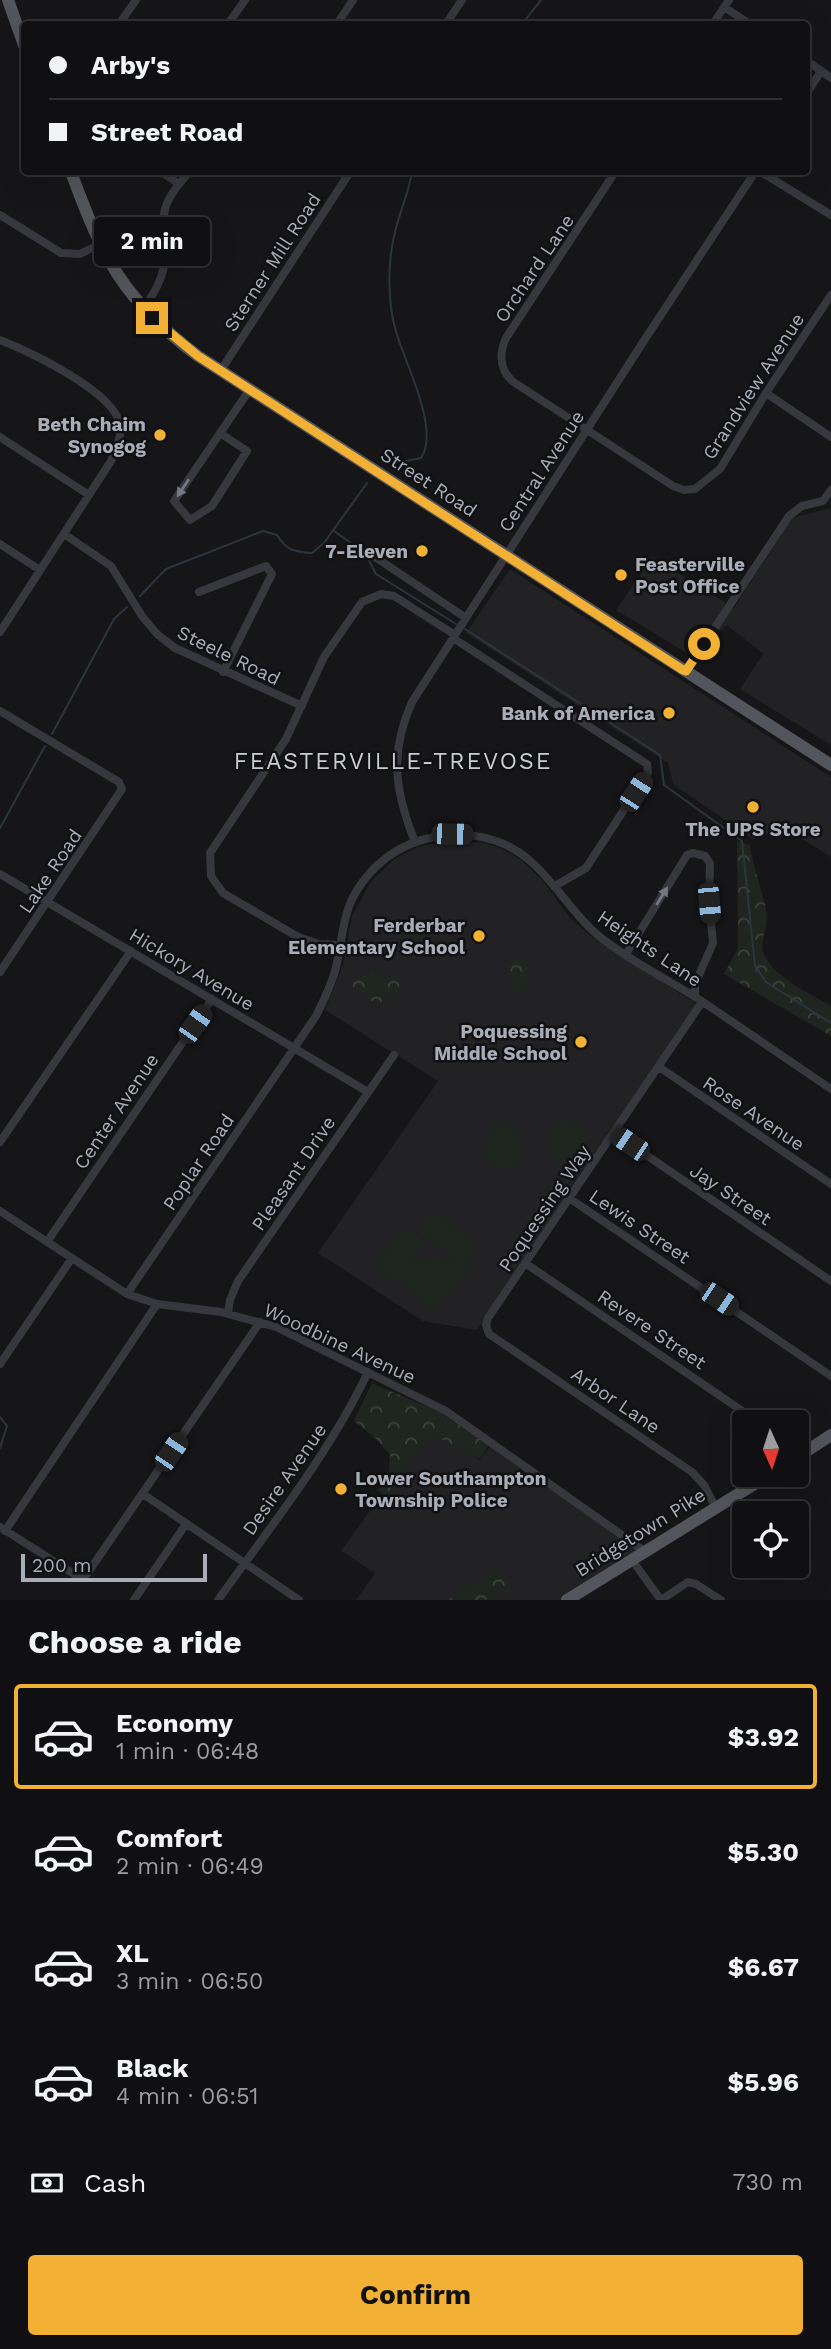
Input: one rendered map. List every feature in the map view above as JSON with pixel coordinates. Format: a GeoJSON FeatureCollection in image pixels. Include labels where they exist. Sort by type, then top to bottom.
{"type":"FeatureCollection","features":[{"type":"Feature","properties":{"kind":"main road"},"geometry":{"type":"LineString","coordinates":[[8,0],[21,37]]}},
{"type":"Feature","properties":{"kind":"main road","name":"Street Road"},"geometry":{"type":"LineString","coordinates":[[72,175],[100,244],[122,284],[167,333],[831,765]]}},
{"type":"Feature","properties":{"kind":"main road"},"geometry":{"type":"LineString","coordinates":[[809,1449],[831,1435]]}},
{"type":"Feature","properties":{"kind":"main road","name":"Bridgetown Pike"},"geometry":{"type":"LineString","coordinates":[[572,1599],[748,1488]]}},
{"type":"Feature","properties":{"kind":"street"},"geometry":{"type":"LineString","coordinates":[[121,21],[136,0]]}},
{"type":"Feature","properties":{"kind":"street"},"geometry":{"type":"LineString","coordinates":[[230,21],[244,0]]}},
{"type":"Feature","properties":{"kind":"street"},"geometry":{"type":"LineString","coordinates":[[339,21],[353,0]]}},
{"type":"Feature","properties":{"kind":"street"},"geometry":{"type":"LineString","coordinates":[[448,21],[462,0]]}},
{"type":"Feature","properties":{"kind":"street"},"geometry":{"type":"LineString","coordinates":[[715,21],[726,3],[747,21]]}},
{"type":"Feature","properties":{"kind":"street"},"geometry":{"type":"LineString","coordinates":[[810,63],[831,78]]}},
{"type":"Feature","properties":{"kind":"street"},"geometry":{"type":"LineString","coordinates":[[810,88],[821,71]]}},
{"type":"Feature","properties":{"kind":"street"},"geometry":{"type":"LineString","coordinates":[[166,175],[179,184]]}},
{"type":"Feature","properties":{"kind":"street"},"geometry":{"type":"LineString","coordinates":[[143,309],[156,291],[163,272],[166,252],[163,227],[165,209],[186,175]]}},
{"type":"Feature","properties":{"kind":"street","name":"Sterner Mill Road"},"geometry":{"type":"LineString","coordinates":[[221,370],[348,175]]}},
{"type":"Feature","properties":{"kind":"street","name":"Orchard Lane"},"geometry":{"type":"LineString","coordinates":[[586,430],[510,379],[503,369],[500,356],[506,338],[613,175]]}},
{"type":"Feature","properties":{"kind":"street","name":"Central Avenue"},"geometry":{"type":"LineString","coordinates":[[415,842],[400,800],[396,756],[399,738],[412,702],[753,175]]}},
{"type":"Feature","properties":{"kind":"street"},"geometry":{"type":"LineString","coordinates":[[766,175],[831,215]]}},
{"type":"Feature","properties":{"kind":"street"},"geometry":{"type":"LineString","coordinates":[[0,215],[61,253],[80,254],[100,244]]}},
{"type":"Feature","properties":{"kind":"street","name":"Grandview Avenue"},"geometry":{"type":"LineString","coordinates":[[586,430],[673,486],[684,490],[695,489],[710,479],[724,464],[766,393],[831,295]]}},
{"type":"Feature","properties":{"kind":"street"},"geometry":{"type":"LineString","coordinates":[[0,340],[47,362],[97,393],[113,408],[120,427],[119,443],[111,461],[0,632]]}},
{"type":"Feature","properties":{"kind":"street"},"geometry":{"type":"LineString","coordinates":[[220,433],[247,451],[212,506],[190,520],[174,501],[220,433],[250,389]]}},
{"type":"Feature","properties":{"kind":"street"},"geometry":{"type":"LineString","coordinates":[[766,393],[831,437]]}},
{"type":"Feature","properties":{"kind":"street"},"geometry":{"type":"LineString","coordinates":[[0,437],[89,495]]}},
{"type":"Feature","properties":{"kind":"street"},"geometry":{"type":"LineString","coordinates":[[686,671],[789,516],[802,506],[823,501],[831,489]]}},
{"type":"Feature","properties":{"kind":"street","name":"Steele Road"},"geometry":{"type":"LineString","coordinates":[[64,534],[111,566],[142,616],[161,638],[183,653],[302,706]]}},
{"type":"Feature","properties":{"kind":"street"},"geometry":{"type":"LineString","coordinates":[[0,544],[40,570]]}},
{"type":"Feature","properties":{"kind":"street"},"geometry":{"type":"LineString","coordinates":[[375,557],[466,618]]}},
{"type":"Feature","properties":{"kind":"street"},"geometry":{"type":"LineString","coordinates":[[199,592],[266,566],[272,574],[223,672]]}},
{"type":"Feature","properties":{"kind":"street"},"geometry":{"type":"LineString","coordinates":[[339,945],[308,941],[288,932],[223,893],[214,883],[209,869],[213,846],[286,739],[324,657],[357,607],[381,594],[394,596],[647,764],[649,768],[586,868],[555,886]]}},
{"type":"Feature","properties":{"kind":"street","name":"Lake Road"},"geometry":{"type":"LineString","coordinates":[[0,711],[121,785],[122,792],[0,972]]}},
{"type":"Feature","properties":{"kind":"street","name":"Heights Lane"},"geometry":{"type":"LineString","coordinates":[[295,1048],[327,995],[336,968],[347,908],[359,887],[383,861],[415,842],[452,834],[470,835],[495,840],[518,851],[532,861],[555,886],[579,919],[601,938],[831,1089]]}},
{"type":"Feature","properties":{"kind":"street","name":"Poquessing Way"},"geometry":{"type":"LineString","coordinates":[[487,1329],[488,1318],[659,1067],[699,1000],[695,984],[713,943],[708,858],[693,853],[687,855],[626,954]]}},
{"type":"Feature","properties":{"kind":"street","name":"Hickory Avenue"},"geometry":{"type":"LineString","coordinates":[[0,874],[368,1092]]}},
{"type":"Feature","properties":{"kind":"street"},"geometry":{"type":"LineString","coordinates":[[0,1142],[131,951]]}},
{"type":"Feature","properties":{"kind":"street","name":"Center Avenue"},"geometry":{"type":"LineString","coordinates":[[47,1242],[212,999]]}},
{"type":"Feature","properties":{"kind":"street","name":"Poplar Road"},"geometry":{"type":"LineString","coordinates":[[127,1294],[295,1048]]}},
{"type":"Feature","properties":{"kind":"street","name":"Pleasant Drive"},"geometry":{"type":"LineString","coordinates":[[228,1313],[238,1281],[394,1055]]}},
{"type":"Feature","properties":{"kind":"street","name":"Rose Avenue"},"geometry":{"type":"LineString","coordinates":[[659,1067],[831,1185]]}},
{"type":"Feature","properties":{"kind":"street","name":"Jay Street"},"geometry":{"type":"LineString","coordinates":[[614,1133],[831,1281]]}},
{"type":"Feature","properties":{"kind":"street","name":"Lewis Street"},"geometry":{"type":"LineString","coordinates":[[569,1198],[831,1376]]}},
{"type":"Feature","properties":{"kind":"street","name":"Woodbine Avenue"},"geometry":{"type":"LineString","coordinates":[[0,1211],[127,1294],[157,1304],[228,1313],[288,1332],[461,1421],[646,1552]]}},
{"type":"Feature","properties":{"kind":"street"},"geometry":{"type":"LineString","coordinates":[[0,1364],[72,1258]]}},
{"type":"Feature","properties":{"kind":"street","name":"Revere Street"},"geometry":{"type":"LineString","coordinates":[[525,1263],[741,1410]]}},
{"type":"Feature","properties":{"kind":"street"},"geometry":{"type":"LineString","coordinates":[[157,1304],[3,1529],[80,1577],[87,1574],[260,1322]]}},
{"type":"Feature","properties":{"kind":"street","name":"Arbor Lane"},"geometry":{"type":"LineString","coordinates":[[487,1329],[489,1334],[683,1464],[704,1485],[716,1508]]}},
{"type":"Feature","properties":{"kind":"street","name":"Desire Avenue"},"geometry":{"type":"LineString","coordinates":[[218,1600],[332,1440],[368,1372]]}},
{"type":"Feature","properties":{"kind":"street"},"geometry":{"type":"LineString","coordinates":[[143,1494],[299,1600]]}},
{"type":"Feature","properties":{"kind":"street"},"geometry":{"type":"LineString","coordinates":[[134,1600],[186,1524]]}},
{"type":"Feature","properties":{"kind":"street"},"geometry":{"type":"LineString","coordinates":[[632,1560],[661,1600],[688,1583],[696,1584],[721,1600]]}},
{"type":"Feature","properties":{"kind":"shaded area"},"geometry":{"type":"Polygon","coordinates":[[[829,508],[831,745],[740,689],[763,654],[727,625],[690,655],[616,610],[652,557],[734,608],[792,518],[829,508]]]}},
{"type":"Feature","properties":{"kind":"shaded area"},"geometry":{"type":"Polygon","coordinates":[[[510,569],[831,777],[831,857],[783,827],[753,839],[673,784],[668,763],[466,633],[510,569]]]}},
{"type":"Feature","properties":{"kind":"shaded area"},"geometry":{"type":"Polygon","coordinates":[[[452,840],[484,843],[500,848],[521,860],[543,881],[571,919],[592,937],[698,1005],[477,1330],[423,1321],[318,1253],[438,1081],[325,1010],[343,965],[352,916],[370,883],[393,860],[417,847],[452,840]]]}},
{"type":"Feature","properties":{"kind":"shaded area"},"geometry":{"type":"Polygon","coordinates":[[[431,1426],[480,1460],[491,1445],[640,1551],[561,1600],[356,1600],[375,1573],[341,1551],[431,1426]]]}},
{"type":"Feature","properties":{"kind":"green space"},"geometry":{"type":"Polygon","coordinates":[[[737,841],[750,845],[765,906],[767,920],[762,942],[763,952],[774,969],[831,1006],[831,1036],[724,974],[738,948],[737,841]]]}},
{"type":"Feature","properties":{"kind":"green space"},"geometry":{"type":"Polygon","coordinates":[[[512,956],[525,962],[531,973],[527,987],[514,995],[508,958],[512,956]]]}},
{"type":"Feature","properties":{"kind":"green space"},"geometry":{"type":"Polygon","coordinates":[[[372,971],[399,981],[393,997],[384,997],[379,1006],[351,986],[353,981],[372,971]]]}},
{"type":"Feature","properties":{"kind":"green space"},"geometry":{"type":"Polygon","coordinates":[[[562,1118],[590,1134],[591,1140],[572,1166],[559,1162],[547,1149],[550,1130],[562,1118]]]}},
{"type":"Feature","properties":{"kind":"green space"},"geometry":{"type":"Polygon","coordinates":[[[497,1120],[513,1128],[521,1141],[521,1158],[513,1174],[483,1159],[478,1153],[497,1120]]]}},
{"type":"Feature","properties":{"kind":"green space"},"geometry":{"type":"Polygon","coordinates":[[[431,1210],[480,1245],[466,1265],[470,1270],[436,1311],[431,1312],[396,1280],[374,1265],[407,1226],[426,1242],[410,1263],[434,1257],[458,1261],[417,1231],[431,1210]]]}},
{"type":"Feature","properties":{"kind":"green space"},"geometry":{"type":"Polygon","coordinates":[[[372,1383],[437,1411],[489,1445],[480,1459],[435,1436],[414,1454],[388,1495],[378,1491],[389,1471],[390,1455],[354,1421],[372,1383]]]}},
{"type":"Feature","properties":{"kind":"green space"},"geometry":{"type":"Polygon","coordinates":[[[484,1567],[488,1573],[497,1567],[512,1592],[506,1588],[485,1600],[447,1600],[486,1576],[482,1569],[484,1567]]]}},
{"type":"Feature","properties":{"kind":"waterway"},"geometry":{"type":"LineString","coordinates":[[524,21],[541,0]]}},
{"type":"Feature","properties":{"kind":"waterway"},"geometry":{"type":"LineString","coordinates":[[397,463],[421,458],[426,446],[427,431],[414,380],[397,335],[390,296],[393,241],[411,175]]}},
{"type":"Feature","properties":{"kind":"waterway"},"geometry":{"type":"LineString","coordinates":[[140,596],[166,569],[263,531],[277,535],[291,549],[312,553],[324,543],[367,483]]}},
{"type":"Feature","properties":{"kind":"waterway"},"geometry":{"type":"LineString","coordinates":[[334,531],[365,553],[376,574],[456,624]]}},
{"type":"Feature","properties":{"kind":"waterway"},"geometry":{"type":"LineString","coordinates":[[52,734],[114,619],[127,607]]}},
{"type":"Feature","properties":{"kind":"waterway"},"geometry":{"type":"LineString","coordinates":[[465,629],[660,755],[664,785],[742,841],[755,966],[766,982],[831,1023]]}},
{"type":"Feature","properties":{"kind":"waterway"},"geometry":{"type":"LineString","coordinates":[[0,828],[45,746]]}},
{"type":"Feature","properties":{"kind":"waterway"},"geometry":{"type":"LineString","coordinates":[[0,1417],[7,1426],[0,1448]]}},
{"type":"Feature","properties":{"kind":"place","name":"Beth Chaim Synogog"},"geometry":{"type":"Point","coordinates":[160,435]}},
{"type":"Feature","properties":{"kind":"place","name":"7-Eleven"},"geometry":{"type":"Point","coordinates":[422,551]}},
{"type":"Feature","properties":{"kind":"place","name":"Feasterville Post Office"},"geometry":{"type":"Point","coordinates":[621,575]}},
{"type":"Feature","properties":{"kind":"place","name":"Bank of America"},"geometry":{"type":"Point","coordinates":[669,713]}},
{"type":"Feature","properties":{"kind":"place","name":"The UPS Store"},"geometry":{"type":"Point","coordinates":[753,807]}},
{"type":"Feature","properties":{"kind":"place","name":"Ferderbar Elementary School"},"geometry":{"type":"Point","coordinates":[479,936]}},
{"type":"Feature","properties":{"kind":"place","name":"Poquessing Middle School"},"geometry":{"type":"Point","coordinates":[581,1042]}},
{"type":"Feature","properties":{"kind":"place","name":"Lower Southampton Township Police"},"geometry":{"type":"Point","coordinates":[341,1489]}},
{"type":"Feature","properties":{"kind":"district","name":"FEASTERVILLE-TREVOSE"},"geometry":{"type":"Point","coordinates":[393,761]}},
{"type":"Feature","properties":{"kind":"route"},"geometry":{"type":"LineString","coordinates":[[152,318],[198,356],[683,670],[686,671],[704,644]]}}]}
